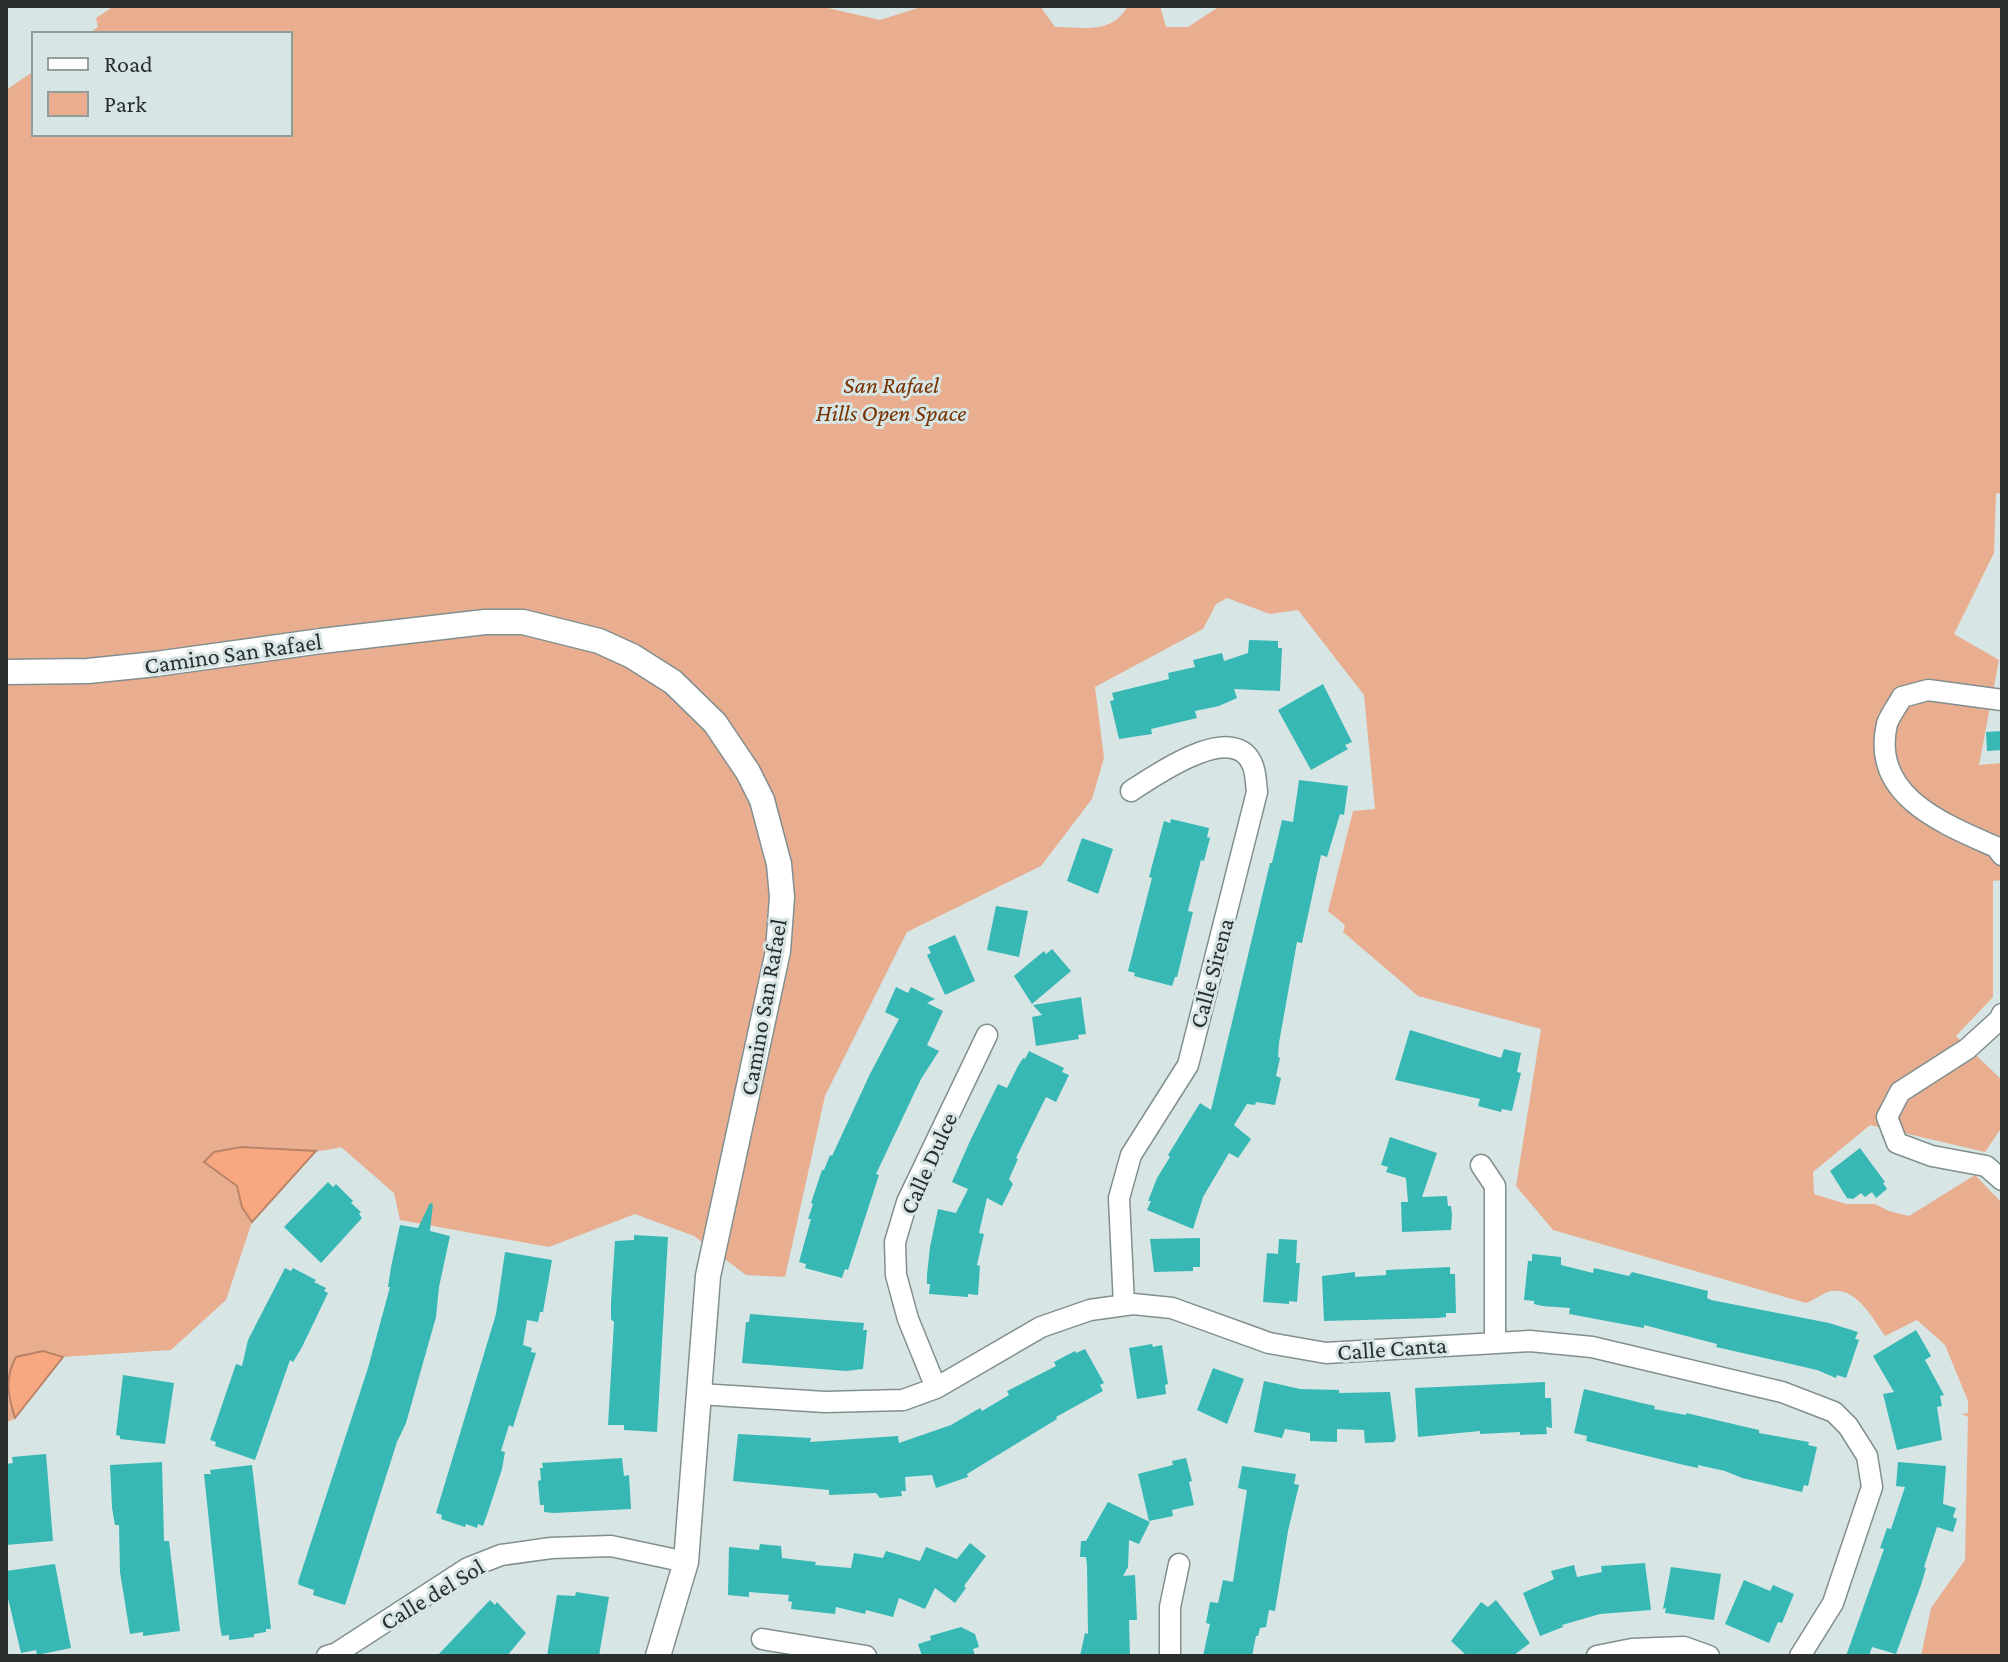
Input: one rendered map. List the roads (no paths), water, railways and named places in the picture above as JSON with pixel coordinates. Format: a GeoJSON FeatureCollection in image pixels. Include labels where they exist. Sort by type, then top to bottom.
{"type":"FeatureCollection","features":[{"type":"Feature","properties":{"kind":"street","name":"Camino San Rafael"},"geometry":{"type":"LineString","coordinates":[[6,672],[88,671],[470,623],[523,622],[599,641],[632,656],[673,682],[715,723],[748,772],[762,800],[779,864],[781,913],[778,951],[708,1276],[686,1562],[658,1656]]}},
{"type":"Feature","properties":{"kind":"street"},"geometry":{"type":"LineString","coordinates":[[2002,700],[1928,690],[1902,697],[1887,723],[1886,756],[1897,784],[1921,811],[1996,847],[2002,855]]}},
{"type":"Feature","properties":{"kind":"street","name":"Calle Sirena"},"geometry":{"type":"LineString","coordinates":[[1124,1305],[1119,1198],[1131,1155],[1188,1065],[1257,792],[1253,764],[1241,752],[1220,747],[1188,756],[1131,791]]}},
{"type":"Feature","properties":{"kind":"street"},"geometry":{"type":"LineString","coordinates":[[2002,1014],[1967,1049],[1900,1092],[1887,1117],[1897,1143],[1932,1156],[1986,1166],[2002,1180]]}},
{"type":"Feature","properties":{"kind":"street","name":"Calle Dulce"},"geometry":{"type":"LineString","coordinates":[[936,1388],[908,1319],[896,1275],[895,1242],[907,1202],[987,1035]]}},
{"type":"Feature","properties":{"kind":"street"},"geometry":{"type":"LineString","coordinates":[[1481,1165],[1495,1186],[1495,1342]]}},
{"type":"Feature","properties":{"kind":"street","name":"Calle Canta"},"geometry":{"type":"LineString","coordinates":[[699,1394],[840,1402],[903,1400],[936,1388],[1041,1327],[1090,1310],[1124,1305],[1172,1308],[1269,1343],[1326,1353],[1495,1342],[1592,1347],[1782,1392],[1834,1412],[1848,1426],[1867,1456],[1872,1487],[1833,1603],[1800,1656]]}},
{"type":"Feature","properties":{"kind":"street","name":"Calle del Sol"},"geometry":{"type":"LineString","coordinates":[[327,1656],[337,1653],[468,1568],[501,1555],[551,1548],[611,1546],[686,1562]]}},
{"type":"Feature","properties":{"kind":"street"},"geometry":{"type":"LineString","coordinates":[[1170,1656],[1170,1607],[1179,1564]]}},
{"type":"Feature","properties":{"kind":"street"},"geometry":{"type":"LineString","coordinates":[[762,1639],[866,1656]]}},
{"type":"Feature","properties":{"kind":"street"},"geometry":{"type":"LineString","coordinates":[[1597,1656],[1632,1649],[1684,1647],[1709,1656]]}},
{"type":"Feature","properties":{"kind":"park label","name":"San Rafael Hills Open Space"},"geometry":{"type":"Point","coordinates":[891,398]}}]}
